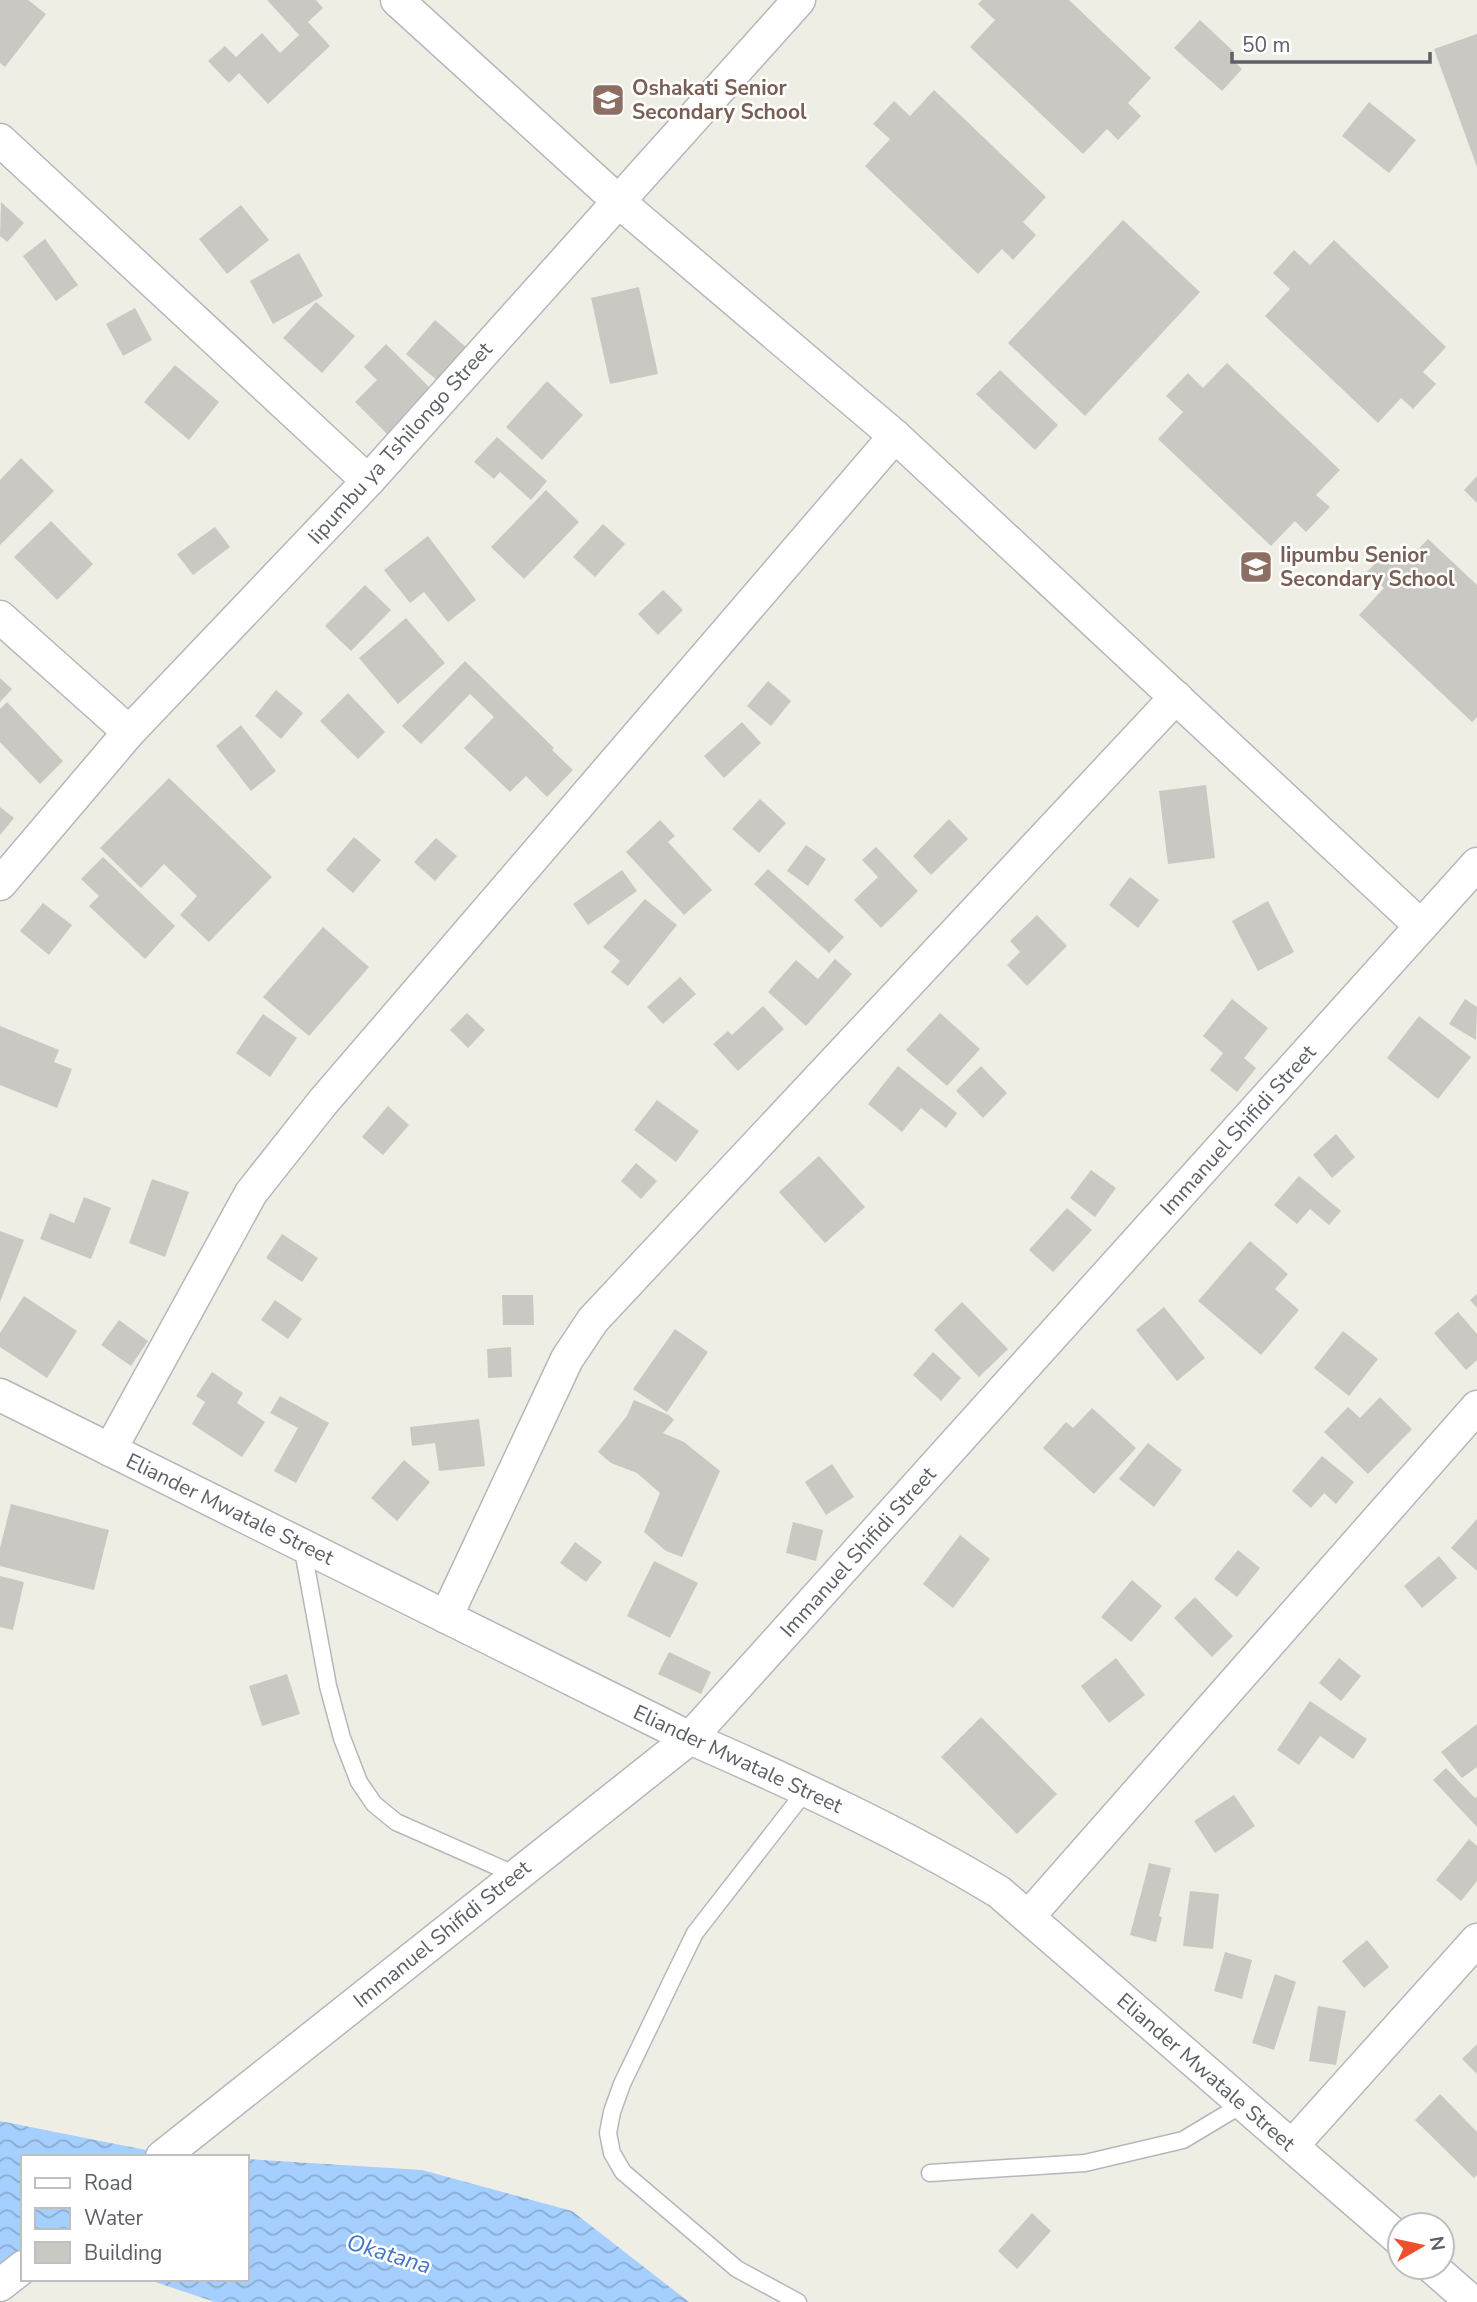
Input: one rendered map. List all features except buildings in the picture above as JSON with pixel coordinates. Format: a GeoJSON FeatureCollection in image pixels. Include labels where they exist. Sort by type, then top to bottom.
{"type":"FeatureCollection","features":[{"type":"Feature","properties":{"kind":"street"},"geometry":{"type":"LineString","coordinates":[[397,0],[618,201],[895,436],[1421,926]]}},
{"type":"Feature","properties":{"kind":"street","name":"Iipumbu ya Tshilongo Street"},"geometry":{"type":"LineString","coordinates":[[0,884],[128,732],[368,481],[799,0]]}},
{"type":"Feature","properties":{"kind":"street"},"geometry":{"type":"LineString","coordinates":[[0,140],[368,481]]}},
{"type":"Feature","properties":{"kind":"street"},"geometry":{"type":"LineString","coordinates":[[110,1450],[251,1194],[323,1102],[895,436]]}},
{"type":"Feature","properties":{"kind":"street"},"geometry":{"type":"LineString","coordinates":[[0,617],[128,732]]}},
{"type":"Feature","properties":{"kind":"street"},"geometry":{"type":"LineString","coordinates":[[446,1617],[567,1359],[593,1320],[1176,698]]}},
{"type":"Feature","properties":{"kind":"street","name":"Immanuel Shifidi Street"},"geometry":{"type":"LineString","coordinates":[[165,2155],[690,1738],[1477,864]]}},
{"type":"Feature","properties":{"kind":"street","name":"Eliander Mwatale Street"},"geometry":{"type":"LineString","coordinates":[[0,1395],[690,1738],[807,1789],[999,1892],[1386,2228]]}},
{"type":"Feature","properties":{"kind":"street"},"geometry":{"type":"LineString","coordinates":[[1028,1917],[1477,1407]]}},
{"type":"Feature","properties":{"kind":"street"},"geometry":{"type":"LineString","coordinates":[[1292,2146],[1477,1940]]}},
{"type":"Feature","properties":{"kind":"street"},"geometry":{"type":"LineString","coordinates":[[0,2285],[21,2269]]}},
{"type":"Feature","properties":{"kind":"street"},"geometry":{"type":"LineString","coordinates":[[1448,2281],[1472,2302]]}},
{"type":"Feature","properties":{"kind":"lane"},"geometry":{"type":"LineString","coordinates":[[302,1545],[328,1686],[342,1738],[359,1782],[373,1804],[396,1822],[516,1875]]}},
{"type":"Feature","properties":{"kind":"lane"},"geometry":{"type":"LineString","coordinates":[[798,2302],[737,2269],[623,2172],[612,2153],[608,2133],[622,2084],[695,1933],[807,1789]]}},
{"type":"Feature","properties":{"kind":"lane"},"geometry":{"type":"LineString","coordinates":[[930,2173],[1085,2163],[1183,2140],[1243,2104]]}},
{"type":"Feature","properties":{"kind":"water"},"geometry":{"type":"Polygon","coordinates":[[[0,2121],[181,2155],[21,2155],[21,2257],[0,2263],[0,2121]]]}},
{"type":"Feature","properties":{"kind":"water","name":"Okatana"},"geometry":{"type":"Polygon","coordinates":[[[248,2159],[422,2170],[572,2211],[689,2302],[215,2302],[152,2281],[248,2281],[248,2159]]]}},
{"type":"Feature","properties":{"kind":"place","name":"Oshakati Senior Secondary School"},"geometry":{"type":"Point","coordinates":[608,100]}},
{"type":"Feature","properties":{"kind":"place","name":"Iipumbu Senior Secondary School"},"geometry":{"type":"Point","coordinates":[1256,567]}}]}
